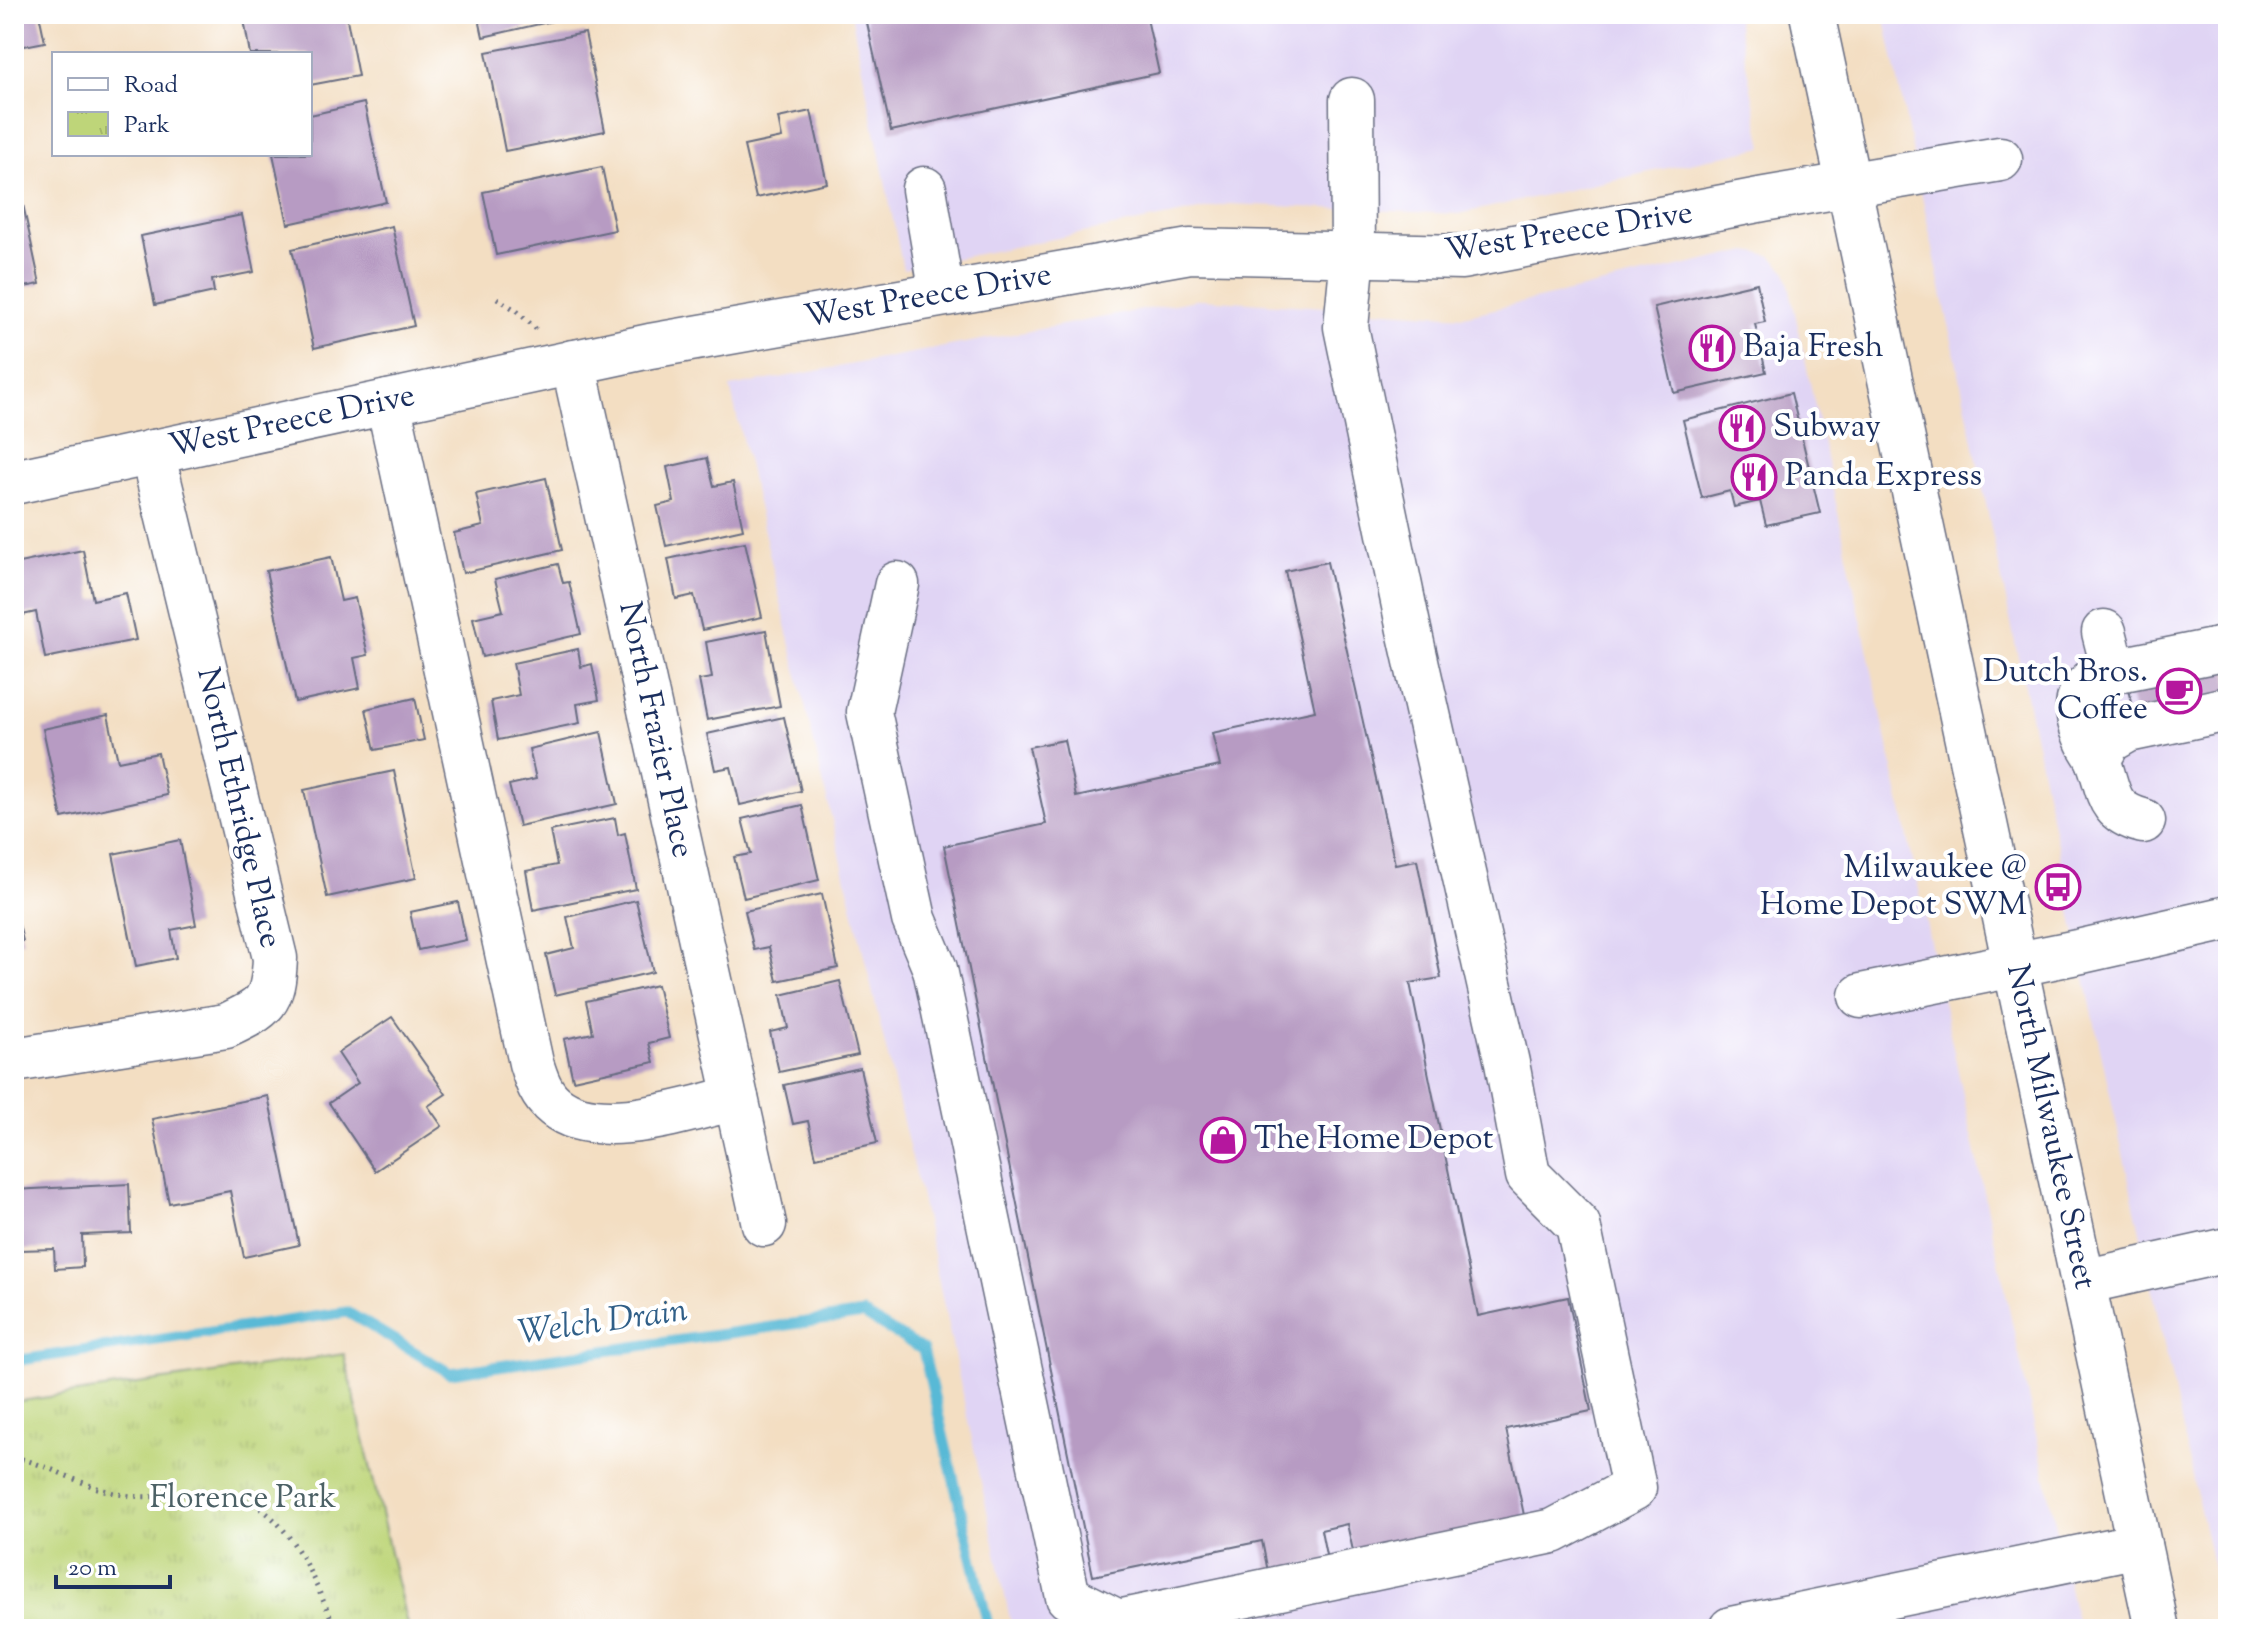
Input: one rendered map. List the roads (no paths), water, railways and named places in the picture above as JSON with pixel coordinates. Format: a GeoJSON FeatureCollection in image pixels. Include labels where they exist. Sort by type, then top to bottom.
{"type":"FeatureCollection","features":[{"type":"Feature","properties":{"kind":"street","name":"North Milwaukee Street"},"geometry":{"type":"LineString","coordinates":[[1812,14],[2157,1629]]}},
{"type":"Feature","properties":{"kind":"street"},"geometry":{"type":"LineString","coordinates":[[897,584],[869,712],[914,919],[935,969],[1068,1597],[1118,1622],[1553,1531],[1634,1488],[1578,1225],[1528,1175],[1507,1063],[1409,630],[1346,327],[1353,255],[1352,100]]}},
{"type":"Feature","properties":{"kind":"street","name":"West Preece Drive"},"geometry":{"type":"LineString","coordinates":[[14,482],[388,402],[558,351],[650,346],[1190,251],[1462,257],[1849,184],[2000,159]]}},
{"type":"Feature","properties":{"kind":"street"},"geometry":{"type":"LineString","coordinates":[[924,189],[942,294]]}},
{"type":"Feature","properties":{"kind":"street","name":"North Frazier Place"},"geometry":{"type":"LineString","coordinates":[[558,351],[764,1224]]}},
{"type":"Feature","properties":{"kind":"street"},"geometry":{"type":"LineString","coordinates":[[388,402],[531,1063],[540,1089],[554,1106],[574,1117],[599,1122],[642,1120],[736,1098]]}},
{"type":"Feature","properties":{"kind":"street","name":"North Ethridge Place"},"geometry":{"type":"LineString","coordinates":[[14,1060],[226,1026],[258,1011],[274,989],[275,958],[152,452]]}},
{"type":"Feature","properties":{"kind":"street"},"geometry":{"type":"LineString","coordinates":[[2143,821],[2126,816],[2110,801],[2098,760],[2085,736],[2078,704],[2083,687],[2096,676],[2109,652],[2228,648]]}},
{"type":"Feature","properties":{"kind":"street"},"geometry":{"type":"LineString","coordinates":[[2098,760],[2109,741],[2128,730],[2228,709]]}},
{"type":"Feature","properties":{"kind":"street"},"geometry":{"type":"LineString","coordinates":[[1861,996],[2228,918]]}},
{"type":"Feature","properties":{"kind":"street"},"geometry":{"type":"LineString","coordinates":[[2083,1282],[2228,1250]]}},
{"type":"Feature","properties":{"kind":"street"},"geometry":{"type":"LineString","coordinates":[[1731,1629],[2139,1545]]}},
{"type":"Feature","properties":{"kind":"waterway","name":"Welch Drain"},"geometry":{"type":"LineString","coordinates":[[14,1361],[347,1312],[450,1373],[863,1314],[923,1350],[989,1629]]}},
{"type":"Feature","properties":{"kind":"place","name":"Baja Fresh"},"geometry":{"type":"Point","coordinates":[1712,348]}},
{"type":"Feature","properties":{"kind":"place","name":"Subway"},"geometry":{"type":"Point","coordinates":[1742,428]}},
{"type":"Feature","properties":{"kind":"place","name":"Panda Express"},"geometry":{"type":"Point","coordinates":[1754,477]}},
{"type":"Feature","properties":{"kind":"place","name":"Dutch Bros. Coffee"},"geometry":{"type":"Point","coordinates":[2179,691]}},
{"type":"Feature","properties":{"kind":"place","name":"Milwaukee @ Home Depot SWM"},"geometry":{"type":"Point","coordinates":[2058,887]}},
{"type":"Feature","properties":{"kind":"place","name":"The Home Depot"},"geometry":{"type":"Point","coordinates":[1223,1140]}},
{"type":"Feature","properties":{"kind":"park label","name":"Florence Park"},"geometry":{"type":"Point","coordinates":[243,1499]}}]}
